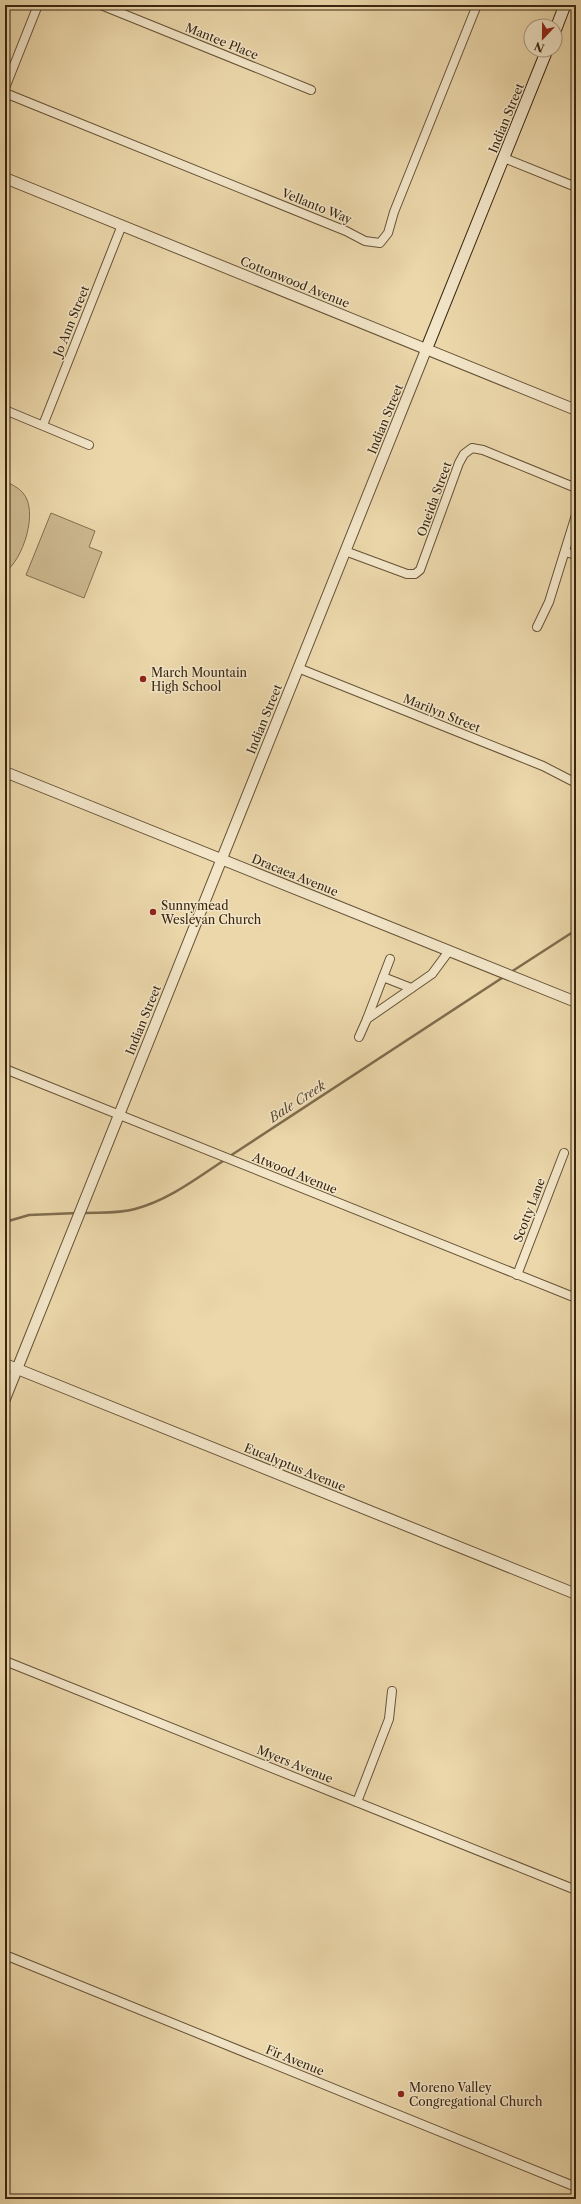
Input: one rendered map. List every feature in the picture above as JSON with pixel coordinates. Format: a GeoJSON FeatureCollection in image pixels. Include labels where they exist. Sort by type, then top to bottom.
{"type":"FeatureCollection","features":[{"type":"Feature","properties":{"kind":"main road"},"geometry":{"type":"LineString","coordinates":[[560,18],[565,5]]}},
{"type":"Feature","properties":{"kind":"main road","name":"Indian Street"},"geometry":{"type":"LineString","coordinates":[[426,350],[544,58]]}},
{"type":"Feature","properties":{"kind":"street"},"geometry":{"type":"LineString","coordinates":[[5,88],[38,5]]}},
{"type":"Feature","properties":{"kind":"street","name":"Mantee Place"},"geometry":{"type":"LineString","coordinates":[[101,5],[311,90]]}},
{"type":"Feature","properties":{"kind":"street","name":"Vellanto Way"},"geometry":{"type":"LineString","coordinates":[[5,93],[339,228],[365,241],[380,243],[388,233],[394,212],[477,5]]}},
{"type":"Feature","properties":{"kind":"street"},"geometry":{"type":"LineString","coordinates":[[504,158],[576,187]]}},
{"type":"Feature","properties":{"kind":"street","name":"Cottonwood Avenue"},"geometry":{"type":"LineString","coordinates":[[5,178],[576,410]]}},
{"type":"Feature","properties":{"kind":"street","name":"Jo Ann Street"},"geometry":{"type":"LineString","coordinates":[[42,425],[122,225]]}},
{"type":"Feature","properties":{"kind":"street","name":"Indian Street"},"geometry":{"type":"LineString","coordinates":[[5,1398],[426,350]]}},
{"type":"Feature","properties":{"kind":"street"},"geometry":{"type":"LineString","coordinates":[[5,410],[89,445]]}},
{"type":"Feature","properties":{"kind":"street","name":"Oneida Street"},"geometry":{"type":"LineString","coordinates":[[345,551],[407,574],[415,574],[420,570],[459,463],[464,454],[472,448],[483,450],[576,488]]}},
{"type":"Feature","properties":{"kind":"street"},"geometry":{"type":"LineString","coordinates":[[537,627],[549,602],[576,515]]}},
{"type":"Feature","properties":{"kind":"street"},"geometry":{"type":"LineString","coordinates":[[564,552],[576,555]]}},
{"type":"Feature","properties":{"kind":"street","name":"Marilyn Street"},"geometry":{"type":"LineString","coordinates":[[298,668],[543,766],[576,783]]}},
{"type":"Feature","properties":{"kind":"street","name":"Dracaea Avenue"},"geometry":{"type":"LineString","coordinates":[[5,772],[576,1002]]}},
{"type":"Feature","properties":{"kind":"street"},"geometry":{"type":"LineString","coordinates":[[367,1019],[432,974],[450,950]]}},
{"type":"Feature","properties":{"kind":"street"},"geometry":{"type":"LineString","coordinates":[[359,1037],[390,959]]}},
{"type":"Feature","properties":{"kind":"street"},"geometry":{"type":"LineString","coordinates":[[383,977],[411,988]]}},
{"type":"Feature","properties":{"kind":"street","name":"Atwood Avenue"},"geometry":{"type":"LineString","coordinates":[[5,1068],[207,1151],[576,1298]]}},
{"type":"Feature","properties":{"kind":"street","name":"Scotty Lane"},"geometry":{"type":"LineString","coordinates":[[517,1275],[564,1154]]}},
{"type":"Feature","properties":{"kind":"street","name":"Eucalyptus Avenue"},"geometry":{"type":"LineString","coordinates":[[5,1364],[576,1594]]}},
{"type":"Feature","properties":{"kind":"street","name":"Myers Avenue"},"geometry":{"type":"LineString","coordinates":[[5,1661],[576,1890]]}},
{"type":"Feature","properties":{"kind":"street"},"geometry":{"type":"LineString","coordinates":[[357,1802],[389,1719],[392,1691]]}},
{"type":"Feature","properties":{"kind":"street","name":"Fir Avenue"},"geometry":{"type":"LineString","coordinates":[[5,1955],[576,2187]]}},
{"type":"Feature","properties":{"kind":"shaded area"},"geometry":{"type":"Polygon","coordinates":[[[5,481],[23,493],[28,501],[29,523],[27,535],[18,557],[12,566],[5,572],[5,481]]]}},
{"type":"Feature","properties":{"kind":"shaded area"},"geometry":{"type":"Polygon","coordinates":[[[51,513],[95,531],[89,547],[102,552],[84,598],[26,575],[51,513]]]}},
{"type":"Feature","properties":{"kind":"waterway","name":"Bale Creek"},"geometry":{"type":"LineString","coordinates":[[511,972],[576,930]]}},
{"type":"Feature","properties":{"kind":"waterway","name":"Bale Creek"},"geometry":{"type":"LineString","coordinates":[[230,1156],[505,976]]}},
{"type":"Feature","properties":{"kind":"waterway","name":"Bale Creek"},"geometry":{"type":"LineString","coordinates":[[83,1213],[122,1212],[147,1205],[182,1188],[226,1159]]}},
{"type":"Feature","properties":{"kind":"waterway","name":"Bale Creek"},"geometry":{"type":"LineString","coordinates":[[5,1222],[29,1215],[78,1213]]}},
{"type":"Feature","properties":{"kind":"place","name":"March Mountain High School"},"geometry":{"type":"Point","coordinates":[143,679]}},
{"type":"Feature","properties":{"kind":"place","name":"Sunnymead Wesleyan Church"},"geometry":{"type":"Point","coordinates":[153,912]}},
{"type":"Feature","properties":{"kind":"place","name":"Moreno Valley Congregational Church"},"geometry":{"type":"Point","coordinates":[401,2094]}}]}
